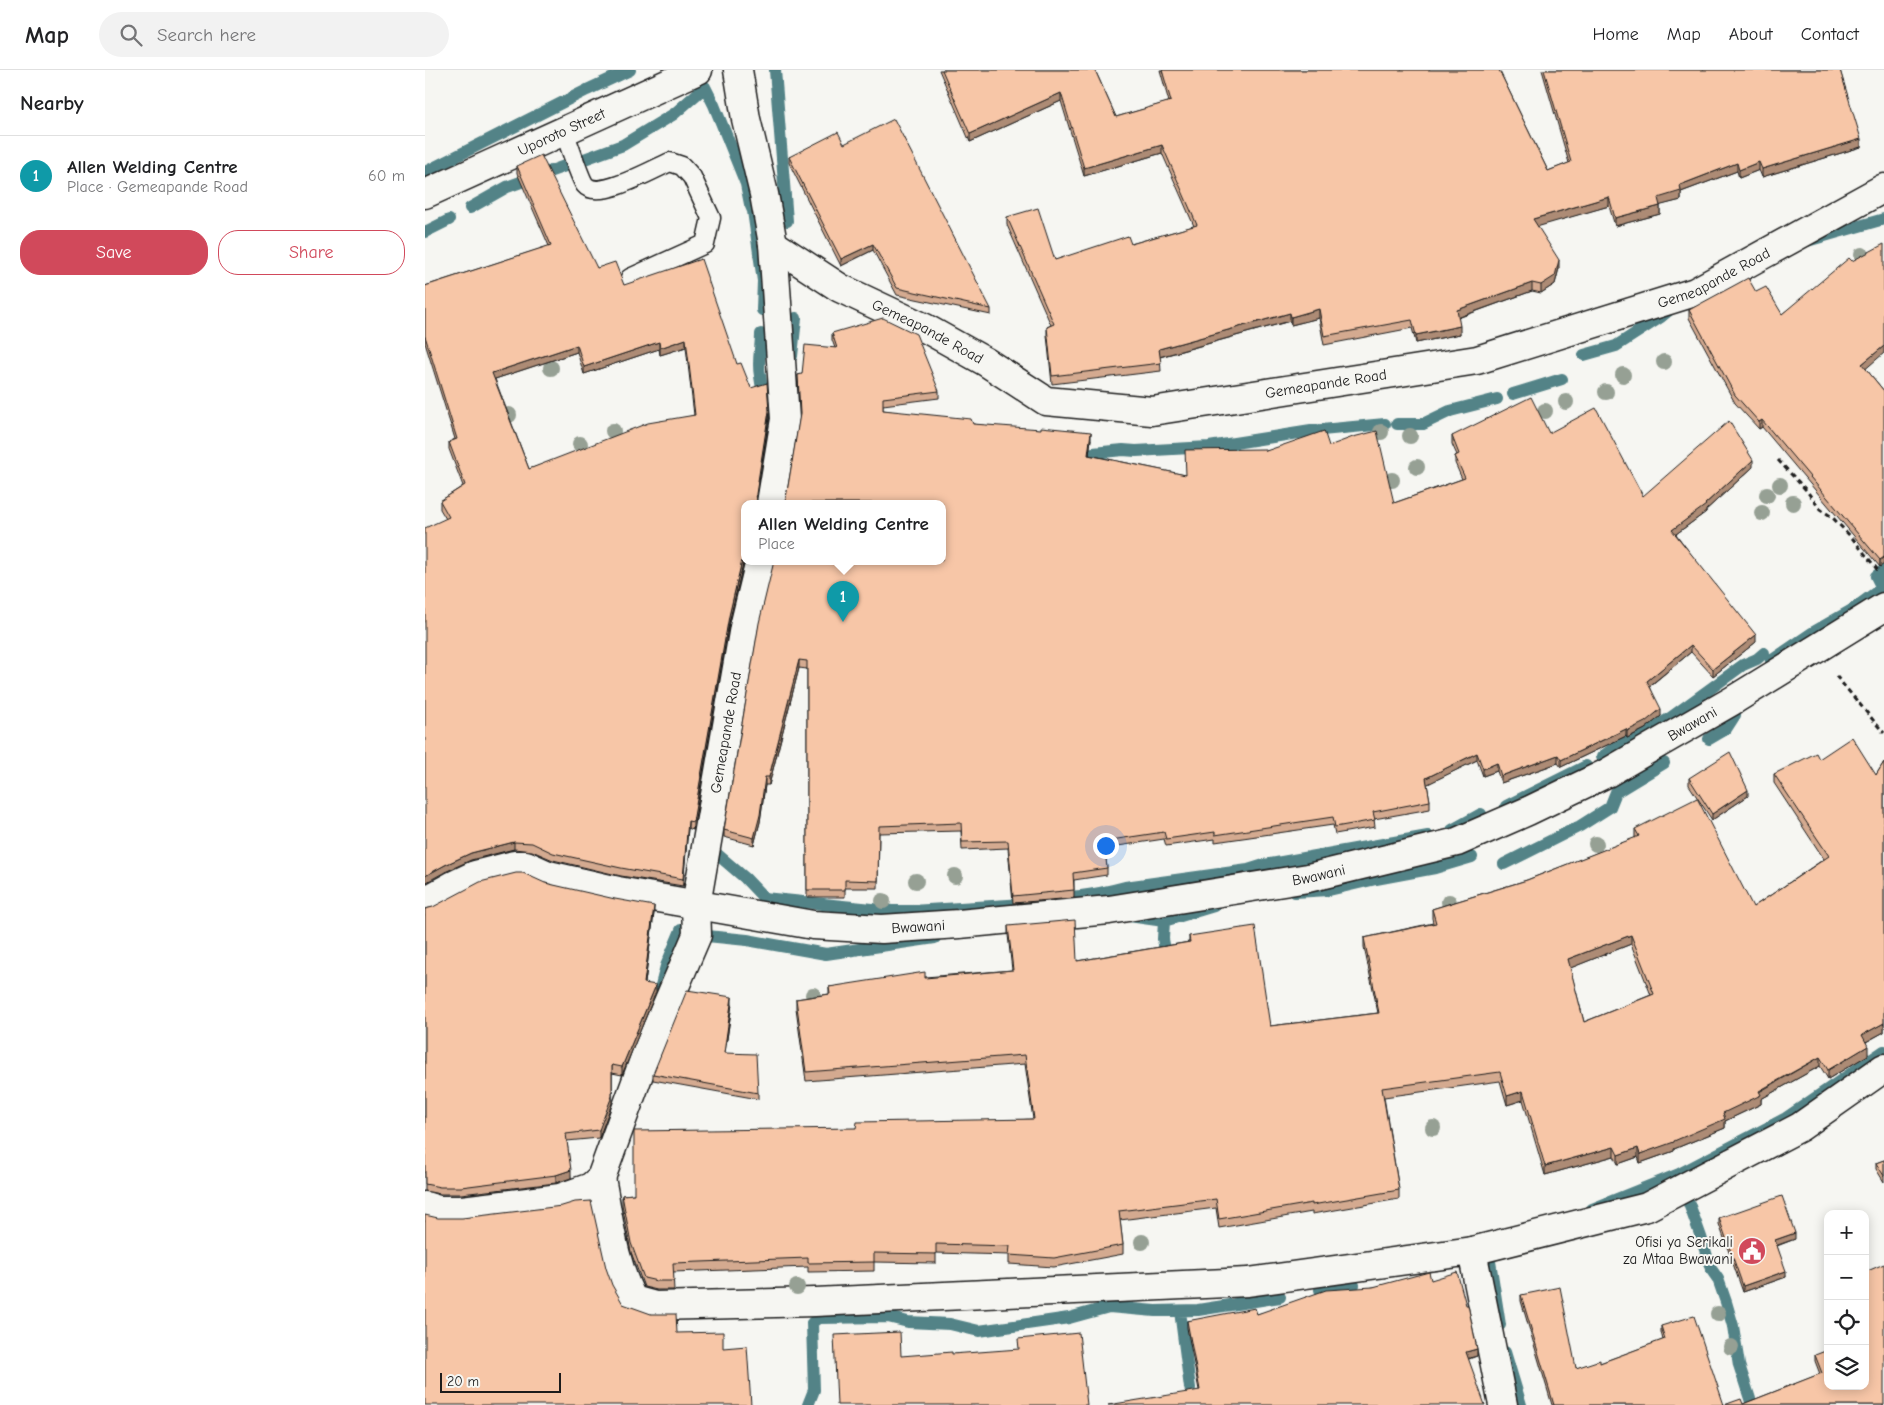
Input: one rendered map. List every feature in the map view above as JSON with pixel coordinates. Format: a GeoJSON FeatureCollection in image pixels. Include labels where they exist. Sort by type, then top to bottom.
{"type":"FeatureCollection","features":[{"type":"Feature","properties":{"kind":"street","name":"Uporoto Street"},"geometry":{"type":"LineString","coordinates":[[425,194],[698,70]]}},
{"type":"Feature","properties":{"kind":"street"},"geometry":{"type":"LineString","coordinates":[[738,70],[746,119],[764,194],[773,244],[785,419],[772,500]]}},
{"type":"Feature","properties":{"kind":"street","name":"Gemeapande Road"},"geometry":{"type":"LineString","coordinates":[[773,244],[840,288],[925,328],[986,362],[1046,401],[1152,410],[1477,360],[1695,292],[1884,188]]}},
{"type":"Feature","properties":{"kind":"street","name":"Gemeapande Road"},"geometry":{"type":"LineString","coordinates":[[601,1178],[648,1049],[697,935],[696,905],[745,627],[758,565]]}},
{"type":"Feature","properties":{"kind":"street","name":"Bwawani"},"geometry":{"type":"LineString","coordinates":[[425,901],[475,876],[513,865],[526,865],[548,875],[568,881],[696,905],[813,925],[882,929],[1109,910],[1308,878],[1457,842],[1528,811],[1607,773],[1732,701],[1884,607]]}},
{"type":"Feature","properties":{"kind":"street"},"geometry":{"type":"LineString","coordinates":[[601,1178],[624,1284],[633,1300],[655,1306],[815,1302],[1248,1282],[1472,1251],[1647,1207],[1800,1127],[1884,1068]]}},
{"type":"Feature","properties":{"kind":"street"},"geometry":{"type":"LineString","coordinates":[[425,1206],[438,1210],[462,1210],[560,1198],[591,1187],[601,1178]]}},
{"type":"Feature","properties":{"kind":"street"},"geometry":{"type":"LineString","coordinates":[[1472,1251],[1503,1405]]}},
{"type":"Feature","properties":{"kind":"lane"},"geometry":{"type":"LineString","coordinates":[[564,131],[585,185],[594,190],[608,189],[670,162],[682,166],[692,177],[711,218],[705,244],[630,278]]}},
{"type":"Feature","properties":{"kind":"path"},"geometry":{"type":"LineString","coordinates":[[1778,460],[1806,490],[1820,509],[1832,517],[1853,539],[1884,577]]}},
{"type":"Feature","properties":{"kind":"path"},"geometry":{"type":"LineString","coordinates":[[1814,650],[1884,733]]}},
{"type":"Feature","properties":{"kind":"building"},"geometry":{"type":"Polygon","coordinates":[[[942,70],[1095,70],[1116,117],[1171,101],[1162,70],[1499,70],[1548,171],[1571,162],[1544,70],[1840,70],[1861,139],[1762,169],[1759,162],[1739,170],[1737,163],[1680,185],[1681,191],[1658,198],[1660,206],[1615,218],[1609,197],[1533,219],[1559,260],[1555,276],[1541,285],[1532,283],[1457,310],[1460,326],[1416,335],[1412,320],[1324,336],[1319,309],[1291,317],[1290,313],[1159,349],[1161,363],[1052,376],[1047,327],[1054,324],[1007,217],[1038,208],[1055,260],[1128,236],[1131,244],[1197,225],[1162,145],[1084,168],[1061,93],[970,134],[942,70]]]}},
{"type":"Feature","properties":{"kind":"building"},"geometry":{"type":"Polygon","coordinates":[[[894,119],[991,309],[897,288],[873,244],[841,259],[789,157],[838,132],[844,144],[894,119]]]}},
{"type":"Feature","properties":{"kind":"building"},"geometry":{"type":"Polygon","coordinates":[[[541,155],[597,268],[615,262],[624,285],[701,259],[737,364],[741,363],[751,388],[767,383],[769,411],[756,494],[757,500],[741,500],[741,565],[729,616],[693,822],[688,821],[683,879],[553,853],[532,843],[514,842],[471,853],[425,876],[425,528],[449,517],[440,501],[465,485],[449,442],[457,439],[425,336],[425,286],[551,245],[517,166],[541,155]],[[686,339],[660,348],[659,342],[584,367],[577,345],[492,373],[529,469],[648,423],[695,415],[686,339]]]}},
{"type":"Feature","properties":{"kind":"building"},"geometry":{"type":"Polygon","coordinates":[[[1884,244],[1884,346],[1862,364],[1884,391],[1884,557],[1880,560],[1762,420],[1759,422],[1735,395],[1689,310],[1748,278],[1756,292],[1766,287],[1782,314],[1849,258],[1852,261],[1884,244]]]}},
{"type":"Feature","properties":{"kind":"building"},"geometry":{"type":"Polygon","coordinates":[[[883,318],[916,334],[939,391],[883,398],[883,410],[971,419],[973,424],[1041,429],[1041,427],[1091,432],[1088,455],[1186,475],[1185,450],[1265,449],[1266,451],[1324,431],[1329,446],[1377,431],[1394,503],[1465,478],[1455,456],[1459,454],[1452,436],[1531,397],[1549,433],[1596,408],[1643,496],[1729,421],[1753,460],[1706,505],[1672,530],[1756,635],[1713,669],[1691,645],[1647,681],[1661,709],[1645,722],[1627,731],[1626,729],[1561,760],[1558,755],[1501,776],[1497,763],[1483,769],[1477,753],[1426,778],[1430,801],[1373,812],[1375,820],[1335,827],[1333,817],[1215,835],[1215,832],[1166,839],[1164,832],[1104,841],[1107,868],[1073,873],[1074,890],[1013,896],[1008,841],[962,842],[961,823],[879,826],[878,881],[845,880],[845,890],[807,890],[807,661],[799,660],[769,777],[765,777],[760,815],[754,838],[724,830],[759,623],[773,565],[946,565],[946,500],[785,500],[800,414],[798,375],[802,374],[805,345],[837,348],[832,333],[883,318]]]}},
{"type":"Feature","properties":{"kind":"building"},"geometry":{"type":"Polygon","coordinates":[[[1852,737],[1876,775],[1884,762],[1884,1023],[1862,1035],[1868,1046],[1828,1070],[1820,1057],[1759,1091],[1761,1095],[1723,1113],[1725,1119],[1674,1142],[1640,1154],[1638,1148],[1618,1155],[1614,1147],[1545,1166],[1523,1091],[1507,1096],[1500,1072],[1382,1088],[1399,1190],[1219,1219],[1216,1199],[1119,1211],[1123,1245],[1054,1258],[1009,1255],[1010,1246],[936,1244],[936,1254],[874,1253],[874,1262],[808,1263],[808,1258],[673,1263],[674,1281],[657,1281],[644,1278],[631,1243],[622,1195],[634,1194],[634,1131],[856,1128],[857,1122],[1034,1119],[1025,1055],[806,1072],[796,999],[830,994],[829,987],[925,972],[925,978],[1013,970],[1008,926],[1075,920],[1077,961],[1190,942],[1189,936],[1255,926],[1270,1026],[1379,1013],[1364,938],[1436,923],[1432,909],[1527,880],[1639,836],[1635,829],[1697,798],[1753,907],[1829,856],[1774,774],[1816,753],[1819,759],[1852,737]],[[1631,935],[1568,959],[1584,1022],[1654,994],[1631,935]]]}},
{"type":"Feature","properties":{"kind":"building"},"geometry":{"type":"Polygon","coordinates":[[[1730,752],[1748,790],[1712,814],[1689,778],[1730,752]]]}},
{"type":"Feature","properties":{"kind":"building"},"geometry":{"type":"Polygon","coordinates":[[[523,873],[545,883],[654,906],[644,983],[656,985],[622,1067],[612,1065],[612,1096],[599,1130],[566,1134],[571,1170],[556,1175],[461,1187],[440,1187],[425,1184],[425,909],[433,907],[480,882],[523,873]]]}},
{"type":"Feature","properties":{"kind":"building"},"geometry":{"type":"Polygon","coordinates":[[[687,990],[732,997],[724,1053],[756,1054],[758,1093],[653,1074],[687,990]]]}},
{"type":"Feature","properties":{"kind":"building"},"geometry":{"type":"Polygon","coordinates":[[[1884,1160],[1884,1176],[1876,1163],[1884,1160]]]}},
{"type":"Feature","properties":{"kind":"building","name":"Ofisi ya Serikali za Mtaa Bwawani"},"geometry":{"type":"Polygon","coordinates":[[[1782,1196],[1795,1233],[1775,1240],[1786,1271],[1743,1286],[1719,1218],[1782,1196]]]}},
{"type":"Feature","properties":{"kind":"building"},"geometry":{"type":"Polygon","coordinates":[[[591,1201],[606,1268],[612,1285],[623,1304],[651,1314],[676,1314],[677,1333],[723,1332],[723,1348],[747,1346],[751,1405],[425,1405],[425,1215],[438,1218],[462,1218],[591,1201]]]}},
{"type":"Feature","properties":{"kind":"building"},"geometry":{"type":"Polygon","coordinates":[[[1884,1264],[1884,1405],[1724,1405],[1741,1399],[1743,1404],[1822,1373],[1815,1355],[1824,1352],[1824,1390],[1869,1390],[1869,1270],[1884,1264]]]}},
{"type":"Feature","properties":{"kind":"building"},"geometry":{"type":"Polygon","coordinates":[[[1429,1272],[1431,1280],[1457,1272],[1466,1305],[1468,1305],[1477,1349],[1466,1352],[1485,1405],[1108,1405],[1200,1390],[1187,1321],[1255,1308],[1257,1314],[1326,1290],[1373,1287],[1429,1272]]]}},
{"type":"Feature","properties":{"kind":"building"},"geometry":{"type":"Polygon","coordinates":[[[1560,1287],[1576,1368],[1600,1360],[1600,1363],[1665,1339],[1661,1326],[1694,1316],[1724,1405],[1554,1405],[1521,1295],[1560,1287]]]}},
{"type":"Feature","properties":{"kind":"building"},"geometry":{"type":"Polygon","coordinates":[[[900,1332],[901,1356],[1019,1349],[1018,1339],[1079,1333],[1087,1405],[837,1405],[834,1335],[900,1332]]]}},
{"type":"Feature","properties":{"kind":"waterway"},"geometry":{"type":"LineString","coordinates":[[425,172],[630,70]]}},
{"type":"Feature","properties":{"kind":"waterway"},"geometry":{"type":"LineString","coordinates":[[775,70],[787,221]]}},
{"type":"Feature","properties":{"kind":"waterway"},"geometry":{"type":"LineString","coordinates":[[470,208],[507,187],[623,145],[674,114],[705,87],[746,184],[753,211],[763,281],[762,310]]}},
{"type":"Feature","properties":{"kind":"waterway"},"geometry":{"type":"LineString","coordinates":[[1807,241],[1884,219]]}},
{"type":"Feature","properties":{"kind":"waterway"},"geometry":{"type":"LineString","coordinates":[[425,232],[449,220]]}},
{"type":"Feature","properties":{"kind":"waterway"},"geometry":{"type":"LineString","coordinates":[[1584,355],[1616,346],[1673,307]]}},
{"type":"Feature","properties":{"kind":"waterway"},"geometry":{"type":"LineString","coordinates":[[792,356],[796,318]]}},
{"type":"Feature","properties":{"kind":"waterway"},"geometry":{"type":"LineString","coordinates":[[761,334],[759,371],[768,439],[766,460]]}},
{"type":"Feature","properties":{"kind":"waterway"},"geometry":{"type":"LineString","coordinates":[[1513,394],[1562,379]]}},
{"type":"Feature","properties":{"kind":"waterway"},"geometry":{"type":"LineString","coordinates":[[1397,424],[1423,424],[1450,411],[1497,399]]}},
{"type":"Feature","properties":{"kind":"waterway"},"geometry":{"type":"LineString","coordinates":[[1089,470],[1093,453],[1209,447],[1311,431],[1385,424]]}},
{"type":"Feature","properties":{"kind":"waterway"},"geometry":{"type":"LineString","coordinates":[[757,500],[764,480]]}},
{"type":"Feature","properties":{"kind":"waterway"},"geometry":{"type":"LineString","coordinates":[[738,602],[743,565]]}},
{"type":"Feature","properties":{"kind":"waterway"},"geometry":{"type":"LineString","coordinates":[[1771,661],[1812,633],[1852,610],[1882,588],[1876,576],[1884,570]]}},
{"type":"Feature","properties":{"kind":"waterway"},"geometry":{"type":"LineString","coordinates":[[1602,757],[1616,747],[1651,730],[1670,718],[1743,665],[1757,659],[1764,653]]}},
{"type":"Feature","properties":{"kind":"waterway"},"geometry":{"type":"LineString","coordinates":[[1709,739],[1726,729],[1735,715],[1732,699]]}},
{"type":"Feature","properties":{"kind":"waterway"},"geometry":{"type":"LineString","coordinates":[[1504,864],[1580,826],[1610,807],[1616,792],[1664,763]]}},
{"type":"Feature","properties":{"kind":"waterway"},"geometry":{"type":"LineString","coordinates":[[1506,806],[1586,766]]}},
{"type":"Feature","properties":{"kind":"waterway"},"geometry":{"type":"LineString","coordinates":[[1452,830],[1481,814]]}},
{"type":"Feature","properties":{"kind":"waterway"},"geometry":{"type":"LineString","coordinates":[[711,844],[710,848],[745,878],[764,898],[892,911],[912,911],[1039,903],[1055,897],[1081,896],[1125,887],[1248,870],[1264,865],[1428,836]]}},
{"type":"Feature","properties":{"kind":"waterway"},"geometry":{"type":"LineString","coordinates":[[1295,892],[1329,890],[1435,868],[1472,857]]}},
{"type":"Feature","properties":{"kind":"waterway"},"geometry":{"type":"LineString","coordinates":[[1167,961],[1163,939],[1164,921],[1214,906]]}},
{"type":"Feature","properties":{"kind":"waterway"},"geometry":{"type":"LineString","coordinates":[[1129,916],[1164,921]]}},
{"type":"Feature","properties":{"kind":"waterway"},"geometry":{"type":"LineString","coordinates":[[657,1001],[666,966],[681,930],[697,935],[747,940],[826,954],[935,938]]}},
{"type":"Feature","properties":{"kind":"waterway"},"geometry":{"type":"LineString","coordinates":[[1592,1209],[1679,1174],[1786,1118],[1884,1051]]}},
{"type":"Feature","properties":{"kind":"waterway"},"geometry":{"type":"LineString","coordinates":[[1683,1187],[1711,1269],[1718,1279],[1726,1302],[1733,1326],[1739,1365],[1752,1405]]}},
{"type":"Feature","properties":{"kind":"waterway"},"geometry":{"type":"LineString","coordinates":[[1496,1246],[1489,1255],[1500,1325]]}},
{"type":"Feature","properties":{"kind":"waterway"},"geometry":{"type":"LineString","coordinates":[[1320,1290],[1354,1285]]}},
{"type":"Feature","properties":{"kind":"waterway"},"geometry":{"type":"LineString","coordinates":[[808,1405],[814,1390],[812,1323],[818,1318],[888,1317],[908,1322],[950,1324],[979,1331],[1069,1318],[1109,1307],[1155,1311],[1198,1310],[1280,1297]]}},
{"type":"Feature","properties":{"kind":"waterway"},"geometry":{"type":"LineString","coordinates":[[1180,1311],[1190,1388]]}},
{"type":"Feature","properties":{"kind":"waterway"},"geometry":{"type":"LineString","coordinates":[[1505,1352],[1521,1405]]}},
{"type":"Feature","properties":{"kind":"place","name":"Allen Welding Centre"},"geometry":{"type":"Point","coordinates":[843,622]}},
{"type":"Feature","properties":{"kind":"place","name":"Ofisi ya Serikali za Mtaa Bwawani"},"geometry":{"type":"Point","coordinates":[1752,1251]}}]}
